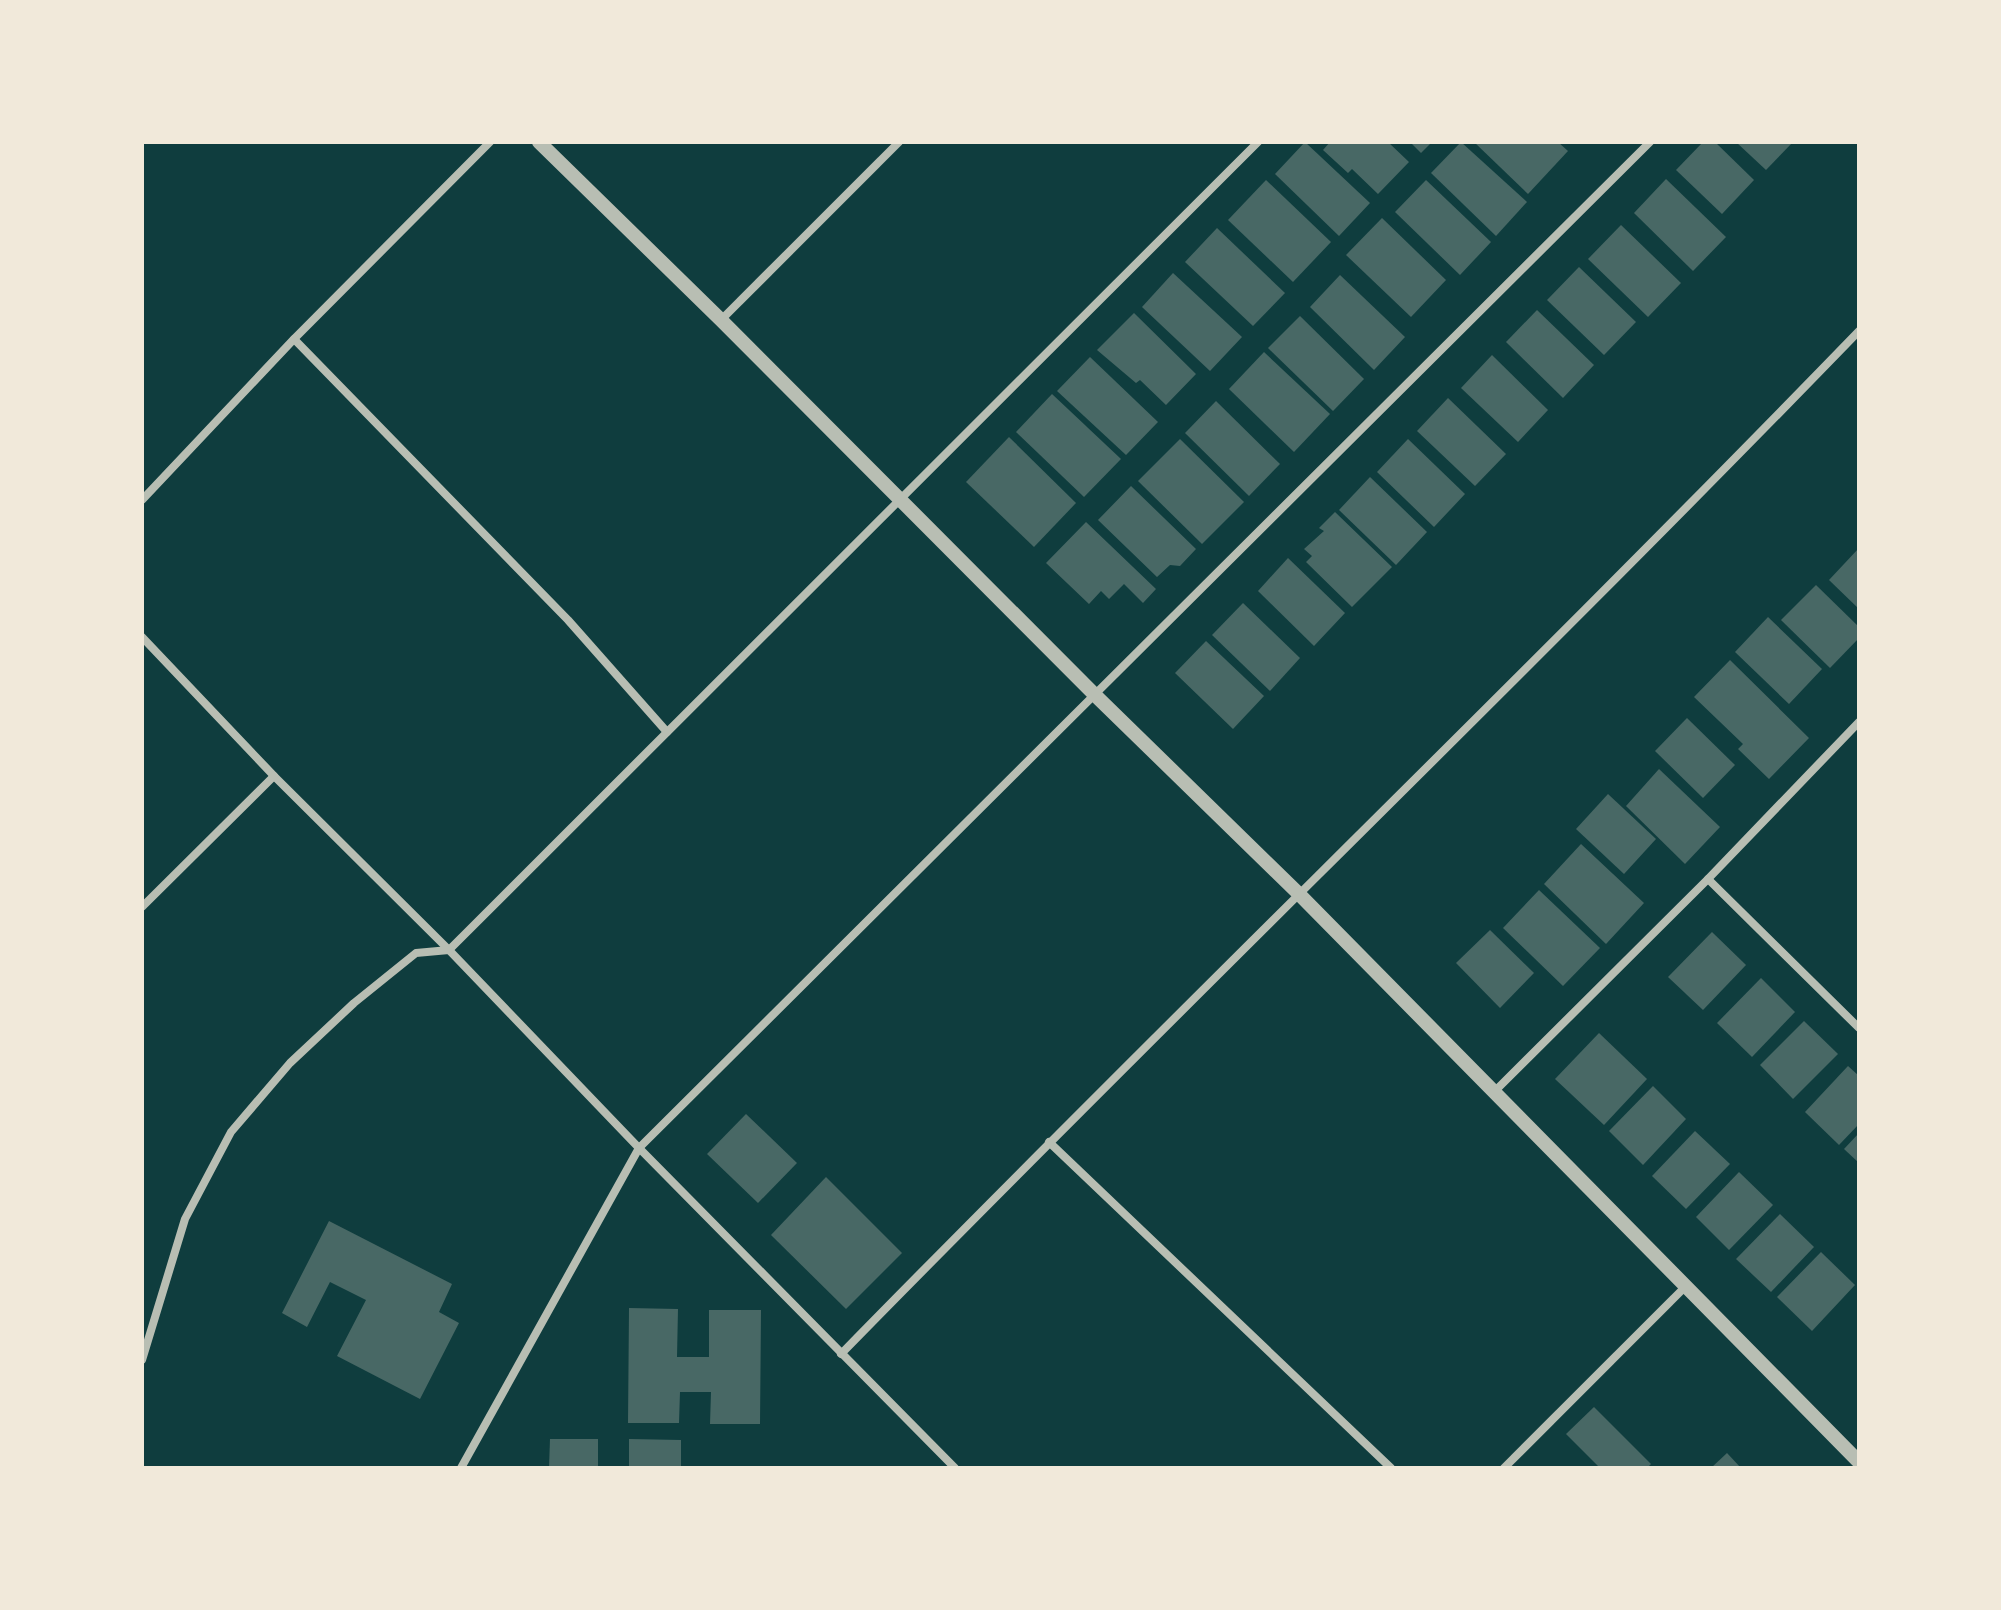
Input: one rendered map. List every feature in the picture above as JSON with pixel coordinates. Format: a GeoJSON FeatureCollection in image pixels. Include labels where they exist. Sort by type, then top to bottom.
{"type":"FeatureCollection","features":[{"type":"Feature","properties":{"kind":"street"},"geometry":{"type":"LineString","coordinates":[[142,500],[294,339],[490,142]]}},
{"type":"Feature","properties":{"kind":"street"},"geometry":{"type":"LineString","coordinates":[[539,142],[1299,894],[1859,1462]]}},
{"type":"Feature","properties":{"kind":"street"},"geometry":{"type":"LineString","coordinates":[[721,320],[899,142]]}},
{"type":"Feature","properties":{"kind":"street"},"geometry":{"type":"LineString","coordinates":[[142,1360],[185,1219],[231,1132],[290,1063],[354,1003],[416,953],[449,950],[1258,142]]}},
{"type":"Feature","properties":{"kind":"street"},"geometry":{"type":"LineString","coordinates":[[461,1468],[639,1148],[1650,142]]}},
{"type":"Feature","properties":{"kind":"street"},"geometry":{"type":"LineString","coordinates":[[841,1354],[1859,331]]}},
{"type":"Feature","properties":{"kind":"street"},"geometry":{"type":"LineString","coordinates":[[294,339],[568,620],[667,732]]}},
{"type":"Feature","properties":{"kind":"street"},"geometry":{"type":"LineString","coordinates":[[142,637],[274,776],[449,950],[639,1148],[955,1468]]}},
{"type":"Feature","properties":{"kind":"street"},"geometry":{"type":"LineString","coordinates":[[1494,1092],[1708,879],[1859,722]]}},
{"type":"Feature","properties":{"kind":"street"},"geometry":{"type":"LineString","coordinates":[[142,907],[274,776]]}},
{"type":"Feature","properties":{"kind":"street"},"geometry":{"type":"LineString","coordinates":[[1708,879],[1859,1028]]}},
{"type":"Feature","properties":{"kind":"street"},"geometry":{"type":"LineString","coordinates":[[1049,1142],[1391,1468]]}},
{"type":"Feature","properties":{"kind":"street"},"geometry":{"type":"LineString","coordinates":[[1504,1468],[1685,1287]]}},
{"type":"Feature","properties":{"kind":"building"},"geometry":{"type":"Polygon","coordinates":[[[1305,142],[1370,203],[1339,236],[1275,174],[1305,142]]]}},
{"type":"Feature","properties":{"kind":"building"},"geometry":{"type":"Polygon","coordinates":[[[1330,142],[1388,142],[1409,162],[1378,194],[1352,169],[1348,173],[1323,150],[1330,142]]]}},
{"type":"Feature","properties":{"kind":"building"},"geometry":{"type":"Polygon","coordinates":[[[1410,142],[1432,142],[1421,153],[1410,142]]]}},
{"type":"Feature","properties":{"kind":"building"},"geometry":{"type":"Polygon","coordinates":[[[1461,142],[1527,202],[1496,236],[1431,173],[1461,142]]]}},
{"type":"Feature","properties":{"kind":"building"},"geometry":{"type":"Polygon","coordinates":[[[1474,142],[1558,142],[1568,151],[1528,194],[1474,142]]]}},
{"type":"Feature","properties":{"kind":"building"},"geometry":{"type":"Polygon","coordinates":[[[1703,142],[1715,142],[1754,180],[1722,214],[1676,170],[1703,142]]]}},
{"type":"Feature","properties":{"kind":"building"},"geometry":{"type":"Polygon","coordinates":[[[1736,142],[1793,142],[1766,170],[1736,142]]]}},
{"type":"Feature","properties":{"kind":"building"},"geometry":{"type":"Polygon","coordinates":[[[1666,179],[1726,237],[1693,271],[1634,213],[1666,179]]]}},
{"type":"Feature","properties":{"kind":"building"},"geometry":{"type":"Polygon","coordinates":[[[1266,180],[1331,242],[1293,282],[1228,220],[1266,180]]]}},
{"type":"Feature","properties":{"kind":"building"},"geometry":{"type":"Polygon","coordinates":[[[1426,180],[1491,242],[1460,275],[1395,212],[1426,180]]]}},
{"type":"Feature","properties":{"kind":"building"},"geometry":{"type":"Polygon","coordinates":[[[1382,218],[1446,280],[1411,317],[1346,255],[1382,218]]]}},
{"type":"Feature","properties":{"kind":"building"},"geometry":{"type":"Polygon","coordinates":[[[1621,225],[1681,283],[1648,317],[1588,259],[1621,225]]]}},
{"type":"Feature","properties":{"kind":"building"},"geometry":{"type":"Polygon","coordinates":[[[1217,228],[1285,293],[1253,326],[1185,262],[1217,228]]]}},
{"type":"Feature","properties":{"kind":"building"},"geometry":{"type":"Polygon","coordinates":[[[1579,267],[1636,322],[1604,355],[1547,300],[1579,267]]]}},
{"type":"Feature","properties":{"kind":"building"},"geometry":{"type":"Polygon","coordinates":[[[1173,273],[1242,337],[1210,371],[1142,307],[1173,273]]]}},
{"type":"Feature","properties":{"kind":"building"},"geometry":{"type":"Polygon","coordinates":[[[1340,275],[1405,337],[1374,370],[1310,307],[1340,275]]]}},
{"type":"Feature","properties":{"kind":"building"},"geometry":{"type":"Polygon","coordinates":[[[1537,310],[1594,365],[1563,398],[1506,342],[1537,310]]]}},
{"type":"Feature","properties":{"kind":"building"},"geometry":{"type":"Polygon","coordinates":[[[1134,313],[1196,374],[1166,405],[1140,380],[1136,383],[1097,350],[1134,313]]]}},
{"type":"Feature","properties":{"kind":"building"},"geometry":{"type":"Polygon","coordinates":[[[1300,316],[1364,379],[1333,411],[1268,348],[1300,316]]]}},
{"type":"Feature","properties":{"kind":"building"},"geometry":{"type":"Polygon","coordinates":[[[1264,352],[1330,414],[1294,452],[1229,389],[1264,352]]]}},
{"type":"Feature","properties":{"kind":"building"},"geometry":{"type":"Polygon","coordinates":[[[1492,355],[1548,410],[1518,442],[1461,388],[1492,355]]]}},
{"type":"Feature","properties":{"kind":"building"},"geometry":{"type":"Polygon","coordinates":[[[1090,357],[1158,422],[1126,455],[1057,391],[1090,357]]]}},
{"type":"Feature","properties":{"kind":"building"},"geometry":{"type":"Polygon","coordinates":[[[1052,394],[1121,459],[1084,497],[1016,432],[1052,394]]]}},
{"type":"Feature","properties":{"kind":"building"},"geometry":{"type":"Polygon","coordinates":[[[1448,398],[1506,454],[1475,486],[1417,431],[1448,398]]]}},
{"type":"Feature","properties":{"kind":"building"},"geometry":{"type":"Polygon","coordinates":[[[1216,401],[1280,464],[1249,496],[1185,433],[1216,401]]]}},
{"type":"Feature","properties":{"kind":"building"},"geometry":{"type":"Polygon","coordinates":[[[1009,437],[1076,503],[1034,547],[966,482],[1009,437]]]}},
{"type":"Feature","properties":{"kind":"building"},"geometry":{"type":"Polygon","coordinates":[[[1180,439],[1244,502],[1202,544],[1138,481],[1180,439]]]}},
{"type":"Feature","properties":{"kind":"building"},"geometry":{"type":"Polygon","coordinates":[[[1408,439],[1465,494],[1434,527],[1377,472],[1408,439]]]}},
{"type":"Feature","properties":{"kind":"building"},"geometry":{"type":"Polygon","coordinates":[[[1370,477],[1427,532],[1396,565],[1339,510],[1370,477]]]}},
{"type":"Feature","properties":{"kind":"building"},"geometry":{"type":"Polygon","coordinates":[[[1131,486],[1196,549],[1180,566],[1170,565],[1157,577],[1098,520],[1131,486]]]}},
{"type":"Feature","properties":{"kind":"building"},"geometry":{"type":"Polygon","coordinates":[[[1335,512],[1392,567],[1352,607],[1306,562],[1312,556],[1304,549],[1324,531],[1319,528],[1335,512]]]}},
{"type":"Feature","properties":{"kind":"building"},"geometry":{"type":"Polygon","coordinates":[[[1086,522],[1156,589],[1143,603],[1124,584],[1109,599],[1101,591],[1089,604],[1046,563],[1086,522]]]}},
{"type":"Feature","properties":{"kind":"building"},"geometry":{"type":"Polygon","coordinates":[[[1859,548],[1859,609],[1829,580],[1859,548]]]}},
{"type":"Feature","properties":{"kind":"building"},"geometry":{"type":"Polygon","coordinates":[[[1288,558],[1345,613],[1314,646],[1258,591],[1288,558]]]}},
{"type":"Feature","properties":{"kind":"building"},"geometry":{"type":"Polygon","coordinates":[[[1816,585],[1859,627],[1859,638],[1830,668],[1781,620],[1816,585]]]}},
{"type":"Feature","properties":{"kind":"building"},"geometry":{"type":"Polygon","coordinates":[[[1243,603],[1300,658],[1270,691],[1212,635],[1243,603]]]}},
{"type":"Feature","properties":{"kind":"building"},"geometry":{"type":"Polygon","coordinates":[[[1768,617],[1822,669],[1789,704],[1735,652],[1768,617]]]}},
{"type":"Feature","properties":{"kind":"building"},"geometry":{"type":"Polygon","coordinates":[[[1206,641],[1264,696],[1233,729],[1175,673],[1206,641]]]}},
{"type":"Feature","properties":{"kind":"building"},"geometry":{"type":"Polygon","coordinates":[[[1730,660],[1809,738],[1769,779],[1738,749],[1743,744],[1694,697],[1730,660]]]}},
{"type":"Feature","properties":{"kind":"building"},"geometry":{"type":"Polygon","coordinates":[[[1687,718],[1735,765],[1703,798],[1655,751],[1687,718]]]}},
{"type":"Feature","properties":{"kind":"building"},"geometry":{"type":"Polygon","coordinates":[[[1659,769],[1720,827],[1685,864],[1626,806],[1659,769]]]}},
{"type":"Feature","properties":{"kind":"building"},"geometry":{"type":"Polygon","coordinates":[[[1608,794],[1656,839],[1624,874],[1576,829],[1608,794]]]}},
{"type":"Feature","properties":{"kind":"building"},"geometry":{"type":"Polygon","coordinates":[[[1581,844],[1644,903],[1606,944],[1544,884],[1581,844]]]}},
{"type":"Feature","properties":{"kind":"building"},"geometry":{"type":"Polygon","coordinates":[[[1539,890],[1600,948],[1563,986],[1503,928],[1539,890]]]}},
{"type":"Feature","properties":{"kind":"building"},"geometry":{"type":"Polygon","coordinates":[[[1490,930],[1534,973],[1500,1008],[1456,963],[1490,930]]]}},
{"type":"Feature","properties":{"kind":"building"},"geometry":{"type":"Polygon","coordinates":[[[1712,932],[1746,965],[1703,1010],[1668,977],[1712,932]]]}},
{"type":"Feature","properties":{"kind":"building"},"geometry":{"type":"Polygon","coordinates":[[[1761,978],[1795,1012],[1752,1057],[1717,1023],[1761,978]]]}},
{"type":"Feature","properties":{"kind":"building"},"geometry":{"type":"Polygon","coordinates":[[[1804,1021],[1838,1054],[1793,1099],[1760,1065],[1804,1021]]]}},
{"type":"Feature","properties":{"kind":"building"},"geometry":{"type":"Polygon","coordinates":[[[1599,1033],[1647,1079],[1604,1125],[1555,1079],[1599,1033]]]}},
{"type":"Feature","properties":{"kind":"building"},"geometry":{"type":"Polygon","coordinates":[[[1848,1066],[1859,1076],[1859,1124],[1839,1145],[1805,1112],[1848,1066]]]}},
{"type":"Feature","properties":{"kind":"building"},"geometry":{"type":"Polygon","coordinates":[[[1653,1086],[1686,1119],[1643,1165],[1609,1131],[1653,1086]]]}},
{"type":"Feature","properties":{"kind":"building"},"geometry":{"type":"Polygon","coordinates":[[[746,1114],[797,1163],[758,1203],[707,1154],[746,1114]]]}},
{"type":"Feature","properties":{"kind":"building"},"geometry":{"type":"Polygon","coordinates":[[[1695,1131],[1730,1164],[1686,1209],[1652,1176],[1695,1131]]]}},
{"type":"Feature","properties":{"kind":"building"},"geometry":{"type":"Polygon","coordinates":[[[1859,1133],[1859,1163],[1844,1149],[1859,1133]]]}},
{"type":"Feature","properties":{"kind":"building"},"geometry":{"type":"Polygon","coordinates":[[[1739,1172],[1773,1205],[1729,1250],[1696,1217],[1739,1172]]]}},
{"type":"Feature","properties":{"kind":"building"},"geometry":{"type":"Polygon","coordinates":[[[826,1177],[902,1253],[846,1309],[771,1235],[826,1177]]]}},
{"type":"Feature","properties":{"kind":"building"},"geometry":{"type":"Polygon","coordinates":[[[1780,1214],[1814,1247],[1771,1292],[1736,1259],[1780,1214]]]}},
{"type":"Feature","properties":{"kind":"building"},"geometry":{"type":"Polygon","coordinates":[[[329,1221],[452,1284],[439,1312],[459,1323],[420,1399],[337,1356],[366,1300],[330,1282],[307,1327],[282,1313],[329,1221]]]}},
{"type":"Feature","properties":{"kind":"building"},"geometry":{"type":"Polygon","coordinates":[[[1821,1252],[1855,1285],[1812,1331],[1777,1297],[1821,1252]]]}},
{"type":"Feature","properties":{"kind":"building"},"geometry":{"type":"Polygon","coordinates":[[[629,1308],[678,1309],[677,1357],[709,1357],[709,1310],[761,1310],[760,1424],[710,1424],[711,1392],[680,1392],[679,1423],[628,1423],[629,1308]]]}},
{"type":"Feature","properties":{"kind":"building"},"geometry":{"type":"Polygon","coordinates":[[[1594,1407],[1651,1464],[1647,1468],[1600,1468],[1566,1434],[1594,1407]]]}},
{"type":"Feature","properties":{"kind":"building"},"geometry":{"type":"Polygon","coordinates":[[[550,1439],[598,1439],[598,1468],[549,1468],[550,1439]]]}},
{"type":"Feature","properties":{"kind":"building"},"geometry":{"type":"Polygon","coordinates":[[[629,1439],[681,1440],[681,1468],[629,1468],[629,1439]]]}},
{"type":"Feature","properties":{"kind":"building"},"geometry":{"type":"Polygon","coordinates":[[[1727,1453],[1741,1468],[1711,1468],[1727,1453]]]}}]}
